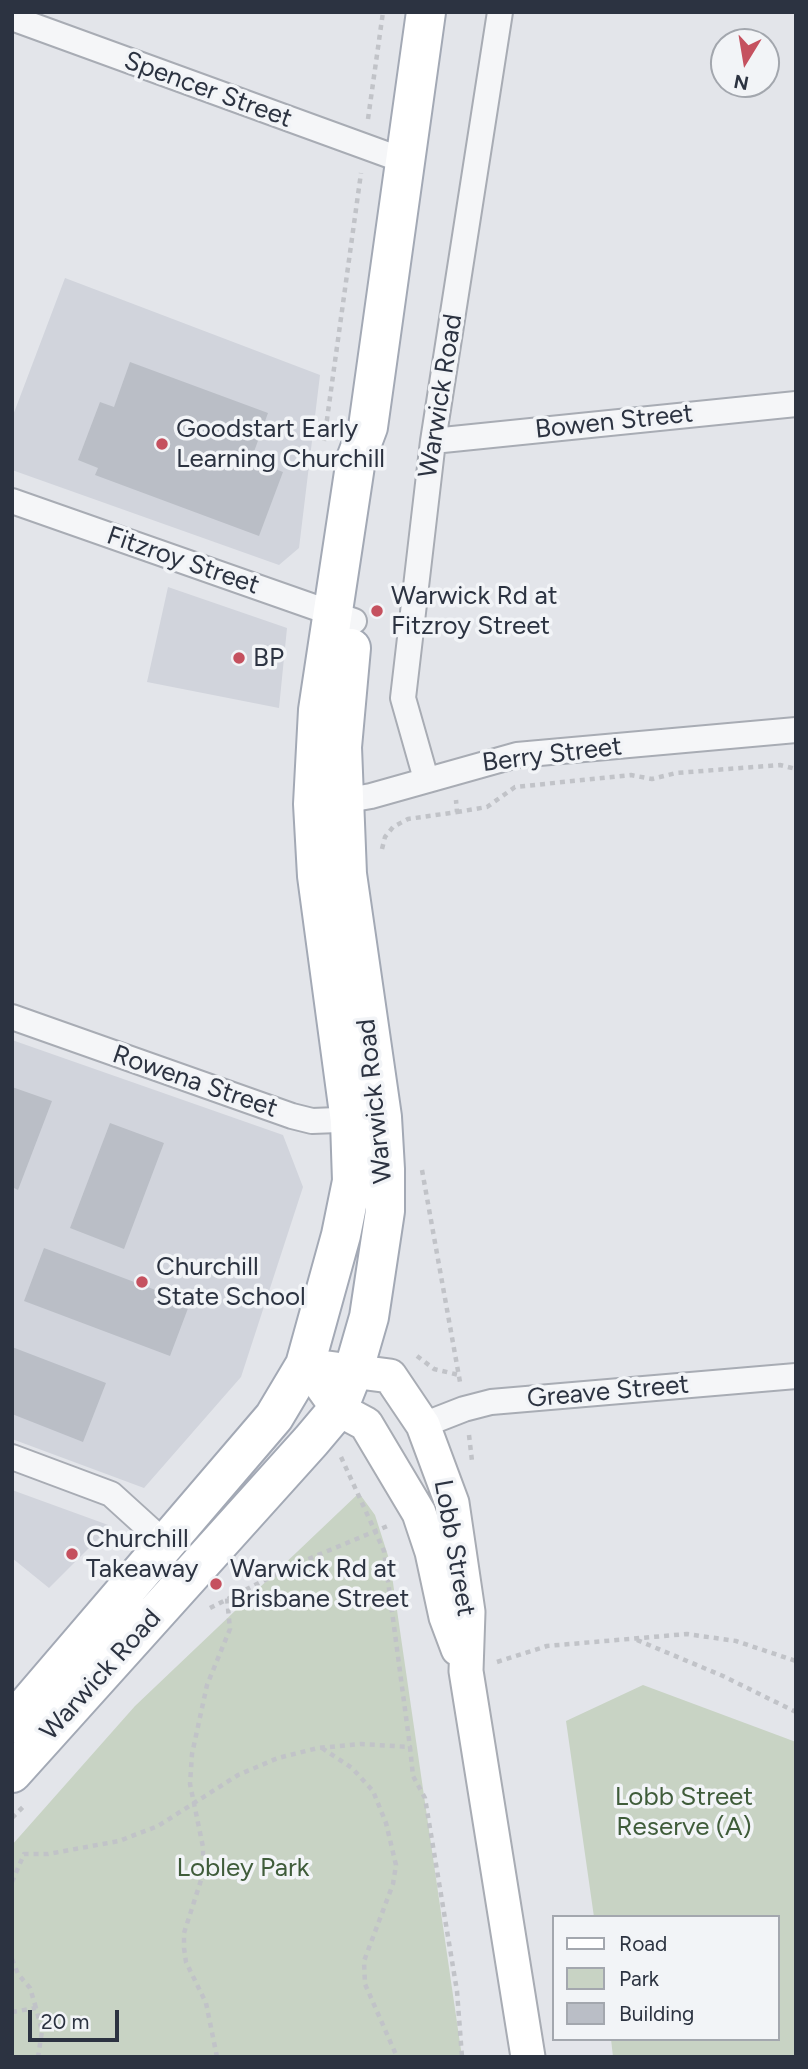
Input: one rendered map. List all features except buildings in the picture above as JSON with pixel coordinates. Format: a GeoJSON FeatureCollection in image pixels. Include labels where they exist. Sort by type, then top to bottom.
{"type":"FeatureCollection","features":[{"type":"Feature","properties":{"kind":"main road","name":"Warwick Road"},"geometry":{"type":"LineString","coordinates":[[12,1773],[338,1409],[354,1369],[369,1317],[385,1211],[366,1119],[350,1008],[317,876],[328,803],[318,710],[342,617],[373,455],[368,427],[426,12]]}},
{"type":"Feature","properties":{"kind":"main road","name":"Warwick Road"},"geometry":{"type":"LineString","coordinates":[[12,1723],[274,1417],[305,1365],[366,1119]]}},
{"type":"Feature","properties":{"kind":"main road","name":"Lobb Street"},"geometry":{"type":"LineString","coordinates":[[305,1365],[354,1369],[390,1376],[423,1425],[452,1503],[468,1612],[466,1671],[528,2057]]}},
{"type":"Feature","properties":{"kind":"main road","name":"Lobb Street"},"geometry":{"type":"LineString","coordinates":[[305,1365],[338,1409],[366,1424],[419,1513],[432,1552],[446,1617],[466,1671]]}},
{"type":"Feature","properties":{"kind":"street","name":"Warwick Road"},"geometry":{"type":"LineString","coordinates":[[426,779],[403,698],[433,441],[500,12]]}},
{"type":"Feature","properties":{"kind":"street","name":"Spencer Street"},"geometry":{"type":"LineString","coordinates":[[12,18],[405,162]]}},
{"type":"Feature","properties":{"kind":"street","name":"Bowen Street"},"geometry":{"type":"LineString","coordinates":[[433,441],[796,404]]}},
{"type":"Feature","properties":{"kind":"street","name":"Fitzroy Street"},"geometry":{"type":"LineString","coordinates":[[12,501],[342,617]]}},
{"type":"Feature","properties":{"kind":"street","name":"Berry Street"},"geometry":{"type":"LineString","coordinates":[[328,803],[517,755],[796,730]]}},
{"type":"Feature","properties":{"kind":"street","name":"Rowena Street"},"geometry":{"type":"LineString","coordinates":[[12,1017],[292,1116],[312,1121],[366,1119]]}},
{"type":"Feature","properties":{"kind":"street","name":"Greave Street"},"geometry":{"type":"LineString","coordinates":[[423,1425],[491,1402],[796,1376]]}},
{"type":"Feature","properties":{"kind":"street"},"geometry":{"type":"LineString","coordinates":[[12,1457],[111,1494],[165,1543]]}},
{"type":"Feature","properties":{"kind":"path"},"geometry":{"type":"LineString","coordinates":[[322,450],[383,12]]}},
{"type":"Feature","properties":{"kind":"path"},"geometry":{"type":"LineString","coordinates":[[382,850],[385,837],[408,819],[487,807],[514,787],[631,775],[652,779],[677,773],[780,765],[796,769]]}},
{"type":"Feature","properties":{"kind":"path"},"geometry":{"type":"LineString","coordinates":[[456,786],[457,812]]}},
{"type":"Feature","properties":{"kind":"path"},"geometry":{"type":"LineString","coordinates":[[421,1160],[476,1494],[452,1503]]}},
{"type":"Feature","properties":{"kind":"path"},"geometry":{"type":"LineString","coordinates":[[413,1353],[434,1369],[458,1376]]}},
{"type":"Feature","properties":{"kind":"path"},"geometry":{"type":"LineString","coordinates":[[340,1456],[384,1551],[413,1776],[425,1798],[457,1991],[462,2057]]}},
{"type":"Feature","properties":{"kind":"path"},"geometry":{"type":"LineString","coordinates":[[210,1608],[294,1564],[419,1513]]}},
{"type":"Feature","properties":{"kind":"path"},"geometry":{"type":"LineString","coordinates":[[217,2057],[206,2003],[187,1962],[184,1933],[203,1874],[203,1847],[193,1805],[192,1754],[208,1685],[230,1629],[227,1598]]}},
{"type":"Feature","properties":{"kind":"path"},"geometry":{"type":"LineString","coordinates":[[466,1671],[547,1646],[687,1634],[736,1641],[796,1661]]}},
{"type":"Feature","properties":{"kind":"path"},"geometry":{"type":"LineString","coordinates":[[635,1640],[723,1676],[796,1712]]}},
{"type":"Feature","properties":{"kind":"path"},"geometry":{"type":"LineString","coordinates":[[12,1882],[24,1854],[48,1854],[119,1841],[158,1826],[238,1775],[278,1758],[321,1748],[361,1744],[410,1747]]}},
{"type":"Feature","properties":{"kind":"path"},"geometry":{"type":"LineString","coordinates":[[321,1748],[352,1768],[373,1791],[386,1823],[396,1865],[393,1884],[364,1961],[365,1984],[397,2057]]}},
{"type":"Feature","properties":{"kind":"path"},"geometry":{"type":"LineString","coordinates":[[12,1959],[18,1974],[30,1987],[36,2008],[42,2031],[38,2057]]}},
{"type":"Feature","properties":{"kind":"path"},"geometry":{"type":"LineString","coordinates":[[12,2012],[36,2008]]}},
{"type":"Feature","properties":{"kind":"shaded area","name":"Goodstart Early Learning Churchill"},"geometry":{"type":"Polygon","coordinates":[[[65,278],[320,375],[299,548],[279,565],[12,470],[12,418],[65,278]]]}},
{"type":"Feature","properties":{"kind":"shaded area"},"geometry":{"type":"Polygon","coordinates":[[[168,587],[287,628],[279,708],[147,682],[168,587]]]}},
{"type":"Feature","properties":{"kind":"shaded area","name":"Churchill State School"},"geometry":{"type":"Polygon","coordinates":[[[12,1040],[283,1135],[303,1187],[241,1377],[144,1488],[12,1439],[12,1040]]]}},
{"type":"Feature","properties":{"kind":"shaded area"},"geometry":{"type":"Polygon","coordinates":[[[12,1490],[111,1526],[49,1588],[12,1558],[12,1490]]]}},
{"type":"Feature","properties":{"kind":"green space","name":"Lobley Park"},"geometry":{"type":"Polygon","coordinates":[[[359,1493],[375,1515],[390,1562],[462,2057],[12,2057],[12,1845],[135,1706],[359,1493]]]}},
{"type":"Feature","properties":{"kind":"green space","name":"Lobb Street Reserve (A)"},"geometry":{"type":"Polygon","coordinates":[[[643,1685],[796,1742],[796,2057],[613,2057],[611,2041],[780,2041],[780,1915],[594,1915],[566,1721],[643,1685]]]}},
{"type":"Feature","properties":{"kind":"place","name":"Goodstart Early Learning Churchill"},"geometry":{"type":"Point","coordinates":[162,444]}},
{"type":"Feature","properties":{"kind":"place","name":"Warwick Rd at Fitzroy Street"},"geometry":{"type":"Point","coordinates":[377,611]}},
{"type":"Feature","properties":{"kind":"place","name":"BP"},"geometry":{"type":"Point","coordinates":[239,658]}},
{"type":"Feature","properties":{"kind":"place","name":"Churchill State School"},"geometry":{"type":"Point","coordinates":[142,1282]}},
{"type":"Feature","properties":{"kind":"place","name":"Churchill Takeaway"},"geometry":{"type":"Point","coordinates":[72,1554]}},
{"type":"Feature","properties":{"kind":"place","name":"Warwick Rd at Brisbane Street"},"geometry":{"type":"Point","coordinates":[216,1584]}}]}
